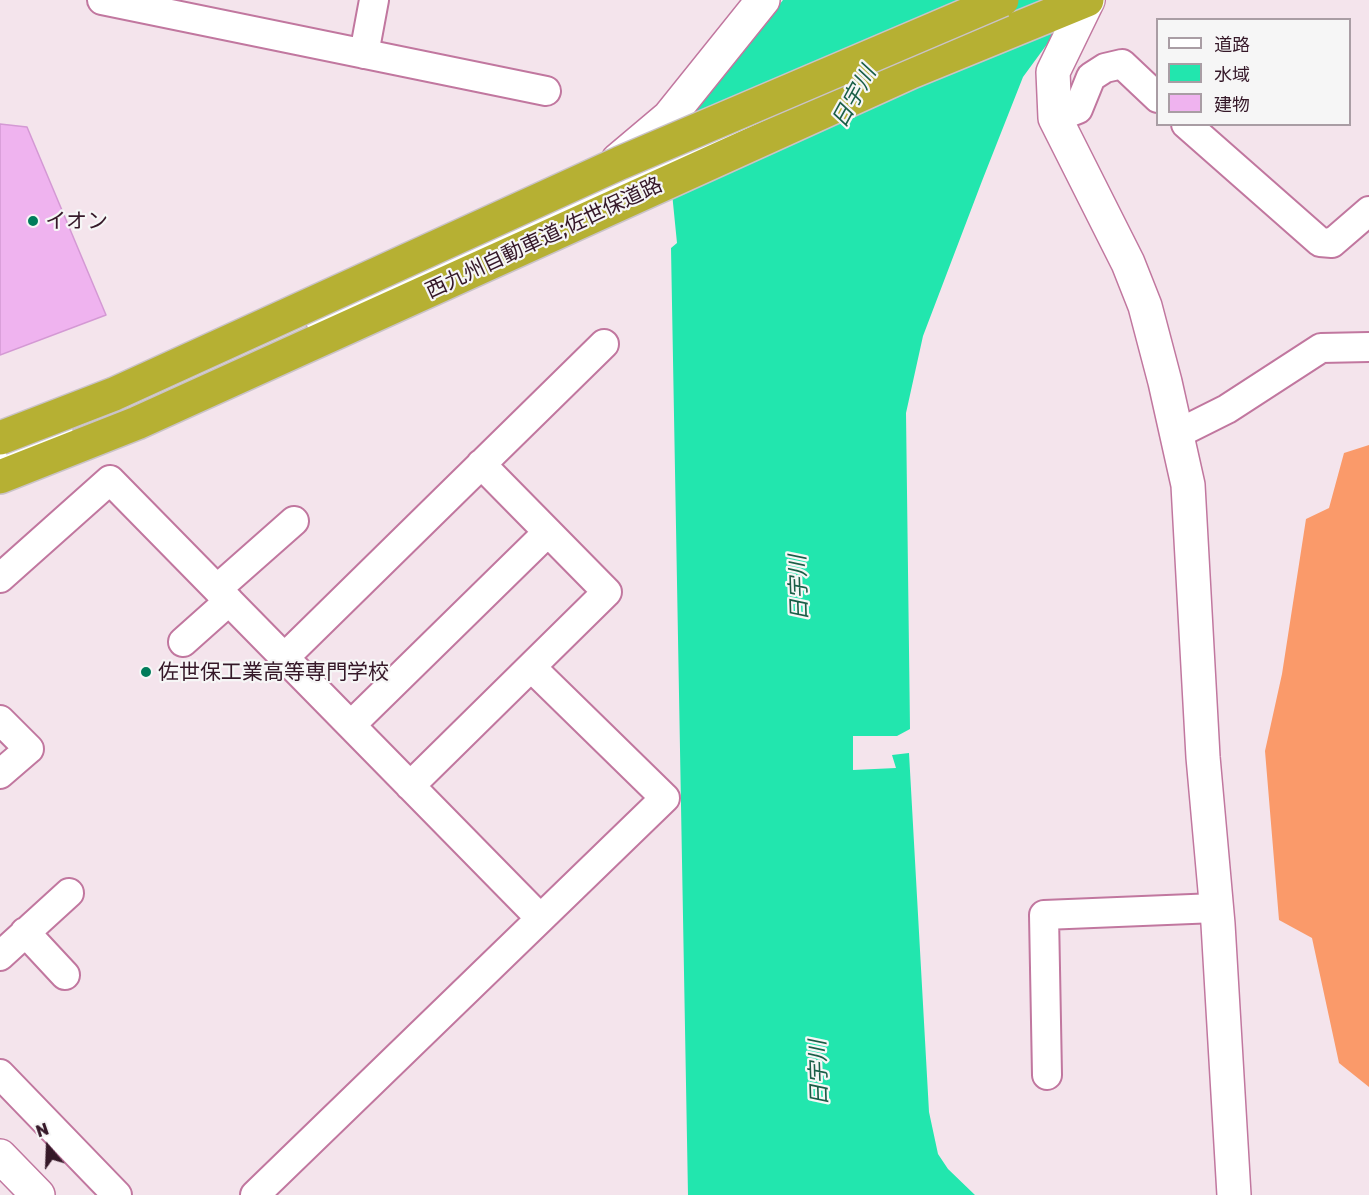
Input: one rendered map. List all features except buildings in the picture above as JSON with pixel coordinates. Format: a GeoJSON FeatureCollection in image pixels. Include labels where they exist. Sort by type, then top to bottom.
{"type":"FeatureCollection","features":[{"type":"Feature","properties":{"kind":"highway","name":"西九州自動車道;佐世保道路"},"geometry":{"type":"LineString","coordinates":[[0,438],[114,393],[620,163],[1002,0]]}},
{"type":"Feature","properties":{"kind":"highway","name":"西九州自動車道;佐世保道路"},"geometry":{"type":"LineString","coordinates":[[0,477],[137,423],[900,77],[1087,0]]}},
{"type":"Feature","properties":{"kind":"street"},"geometry":{"type":"LineString","coordinates":[[102,0],[546,91]]}},
{"type":"Feature","properties":{"kind":"street"},"geometry":{"type":"LineString","coordinates":[[364,54],[374,0]]}},
{"type":"Feature","properties":{"kind":"street"},"geometry":{"type":"LineString","coordinates":[[550,217],[669,117],[763,0]]}},
{"type":"Feature","properties":{"kind":"street"},"geometry":{"type":"LineString","coordinates":[[0,456],[550,217],[965,26],[1007,0]]}},
{"type":"Feature","properties":{"kind":"street"},"geometry":{"type":"LineString","coordinates":[[1087,0],[1053,72],[1054,118],[1128,263],[1141,295],[1166,382],[1188,485],[1203,757],[1216,908],[1234,1195]]}},
{"type":"Feature","properties":{"kind":"street"},"geometry":{"type":"LineString","coordinates":[[1054,118],[1078,109],[1091,77],[1105,68],[1122,64],[1156,96]]}},
{"type":"Feature","properties":{"kind":"street"},"geometry":{"type":"LineString","coordinates":[[1188,126],[1320,242],[1332,243],[1369,211]]}},
{"type":"Feature","properties":{"kind":"street"},"geometry":{"type":"LineString","coordinates":[[284,657],[604,344]]}},
{"type":"Feature","properties":{"kind":"street"},"geometry":{"type":"LineString","coordinates":[[1177,434],[1227,410],[1321,348],[1369,347]]}},
{"type":"Feature","properties":{"kind":"street"},"geometry":{"type":"LineString","coordinates":[[410,786],[607,592],[481,464]]}},
{"type":"Feature","properties":{"kind":"street"},"geometry":{"type":"LineString","coordinates":[[0,578],[110,480],[540,918]]}},
{"type":"Feature","properties":{"kind":"street"},"geometry":{"type":"LineString","coordinates":[[183,642],[223,595],[294,521]]}},
{"type":"Feature","properties":{"kind":"street"},"geometry":{"type":"LineString","coordinates":[[351,725],[548,532]]}},
{"type":"Feature","properties":{"kind":"street"},"geometry":{"type":"LineString","coordinates":[[255,1195],[664,798],[531,668]]}},
{"type":"Feature","properties":{"kind":"street"},"geometry":{"type":"LineString","coordinates":[[0,720],[29,749],[0,774]]}},
{"type":"Feature","properties":{"kind":"street"},"geometry":{"type":"LineString","coordinates":[[0,956],[69,893]]}},
{"type":"Feature","properties":{"kind":"street"},"geometry":{"type":"LineString","coordinates":[[1047,1075],[1044,915],[1216,908]]}},
{"type":"Feature","properties":{"kind":"street"},"geometry":{"type":"LineString","coordinates":[[25,932],[65,975]]}},
{"type":"Feature","properties":{"kind":"street"},"geometry":{"type":"LineString","coordinates":[[0,1074],[117,1195]]}},
{"type":"Feature","properties":{"kind":"street"},"geometry":{"type":"LineString","coordinates":[[0,1156],[38,1195]]}},
{"type":"Feature","properties":{"kind":"shaded area"},"geometry":{"type":"Polygon","coordinates":[[[1369,445],[1369,1087],[1339,1063],[1312,938],[1279,920],[1265,751],[1282,674],[1306,519],[1329,508],[1344,453],[1369,445]]]}},
{"type":"Feature","properties":{"kind":"water","name":"日宇川"},"geometry":{"type":"Polygon","coordinates":[[[783,0],[1065,0],[1053,36],[1023,77],[982,181],[923,336],[906,413],[910,729],[897,736],[853,736],[853,770],[896,768],[892,755],[909,753],[929,1112],[938,1154],[948,1169],[975,1195],[688,1195],[671,248],[677,243],[668,153],[689,116],[783,0]]]}},
{"type":"Feature","properties":{"kind":"place","name":"イオン"},"geometry":{"type":"Point","coordinates":[33,221]}},
{"type":"Feature","properties":{"kind":"place","name":"佐世保工業高等専門学校"},"geometry":{"type":"Point","coordinates":[146,672]}}]}
